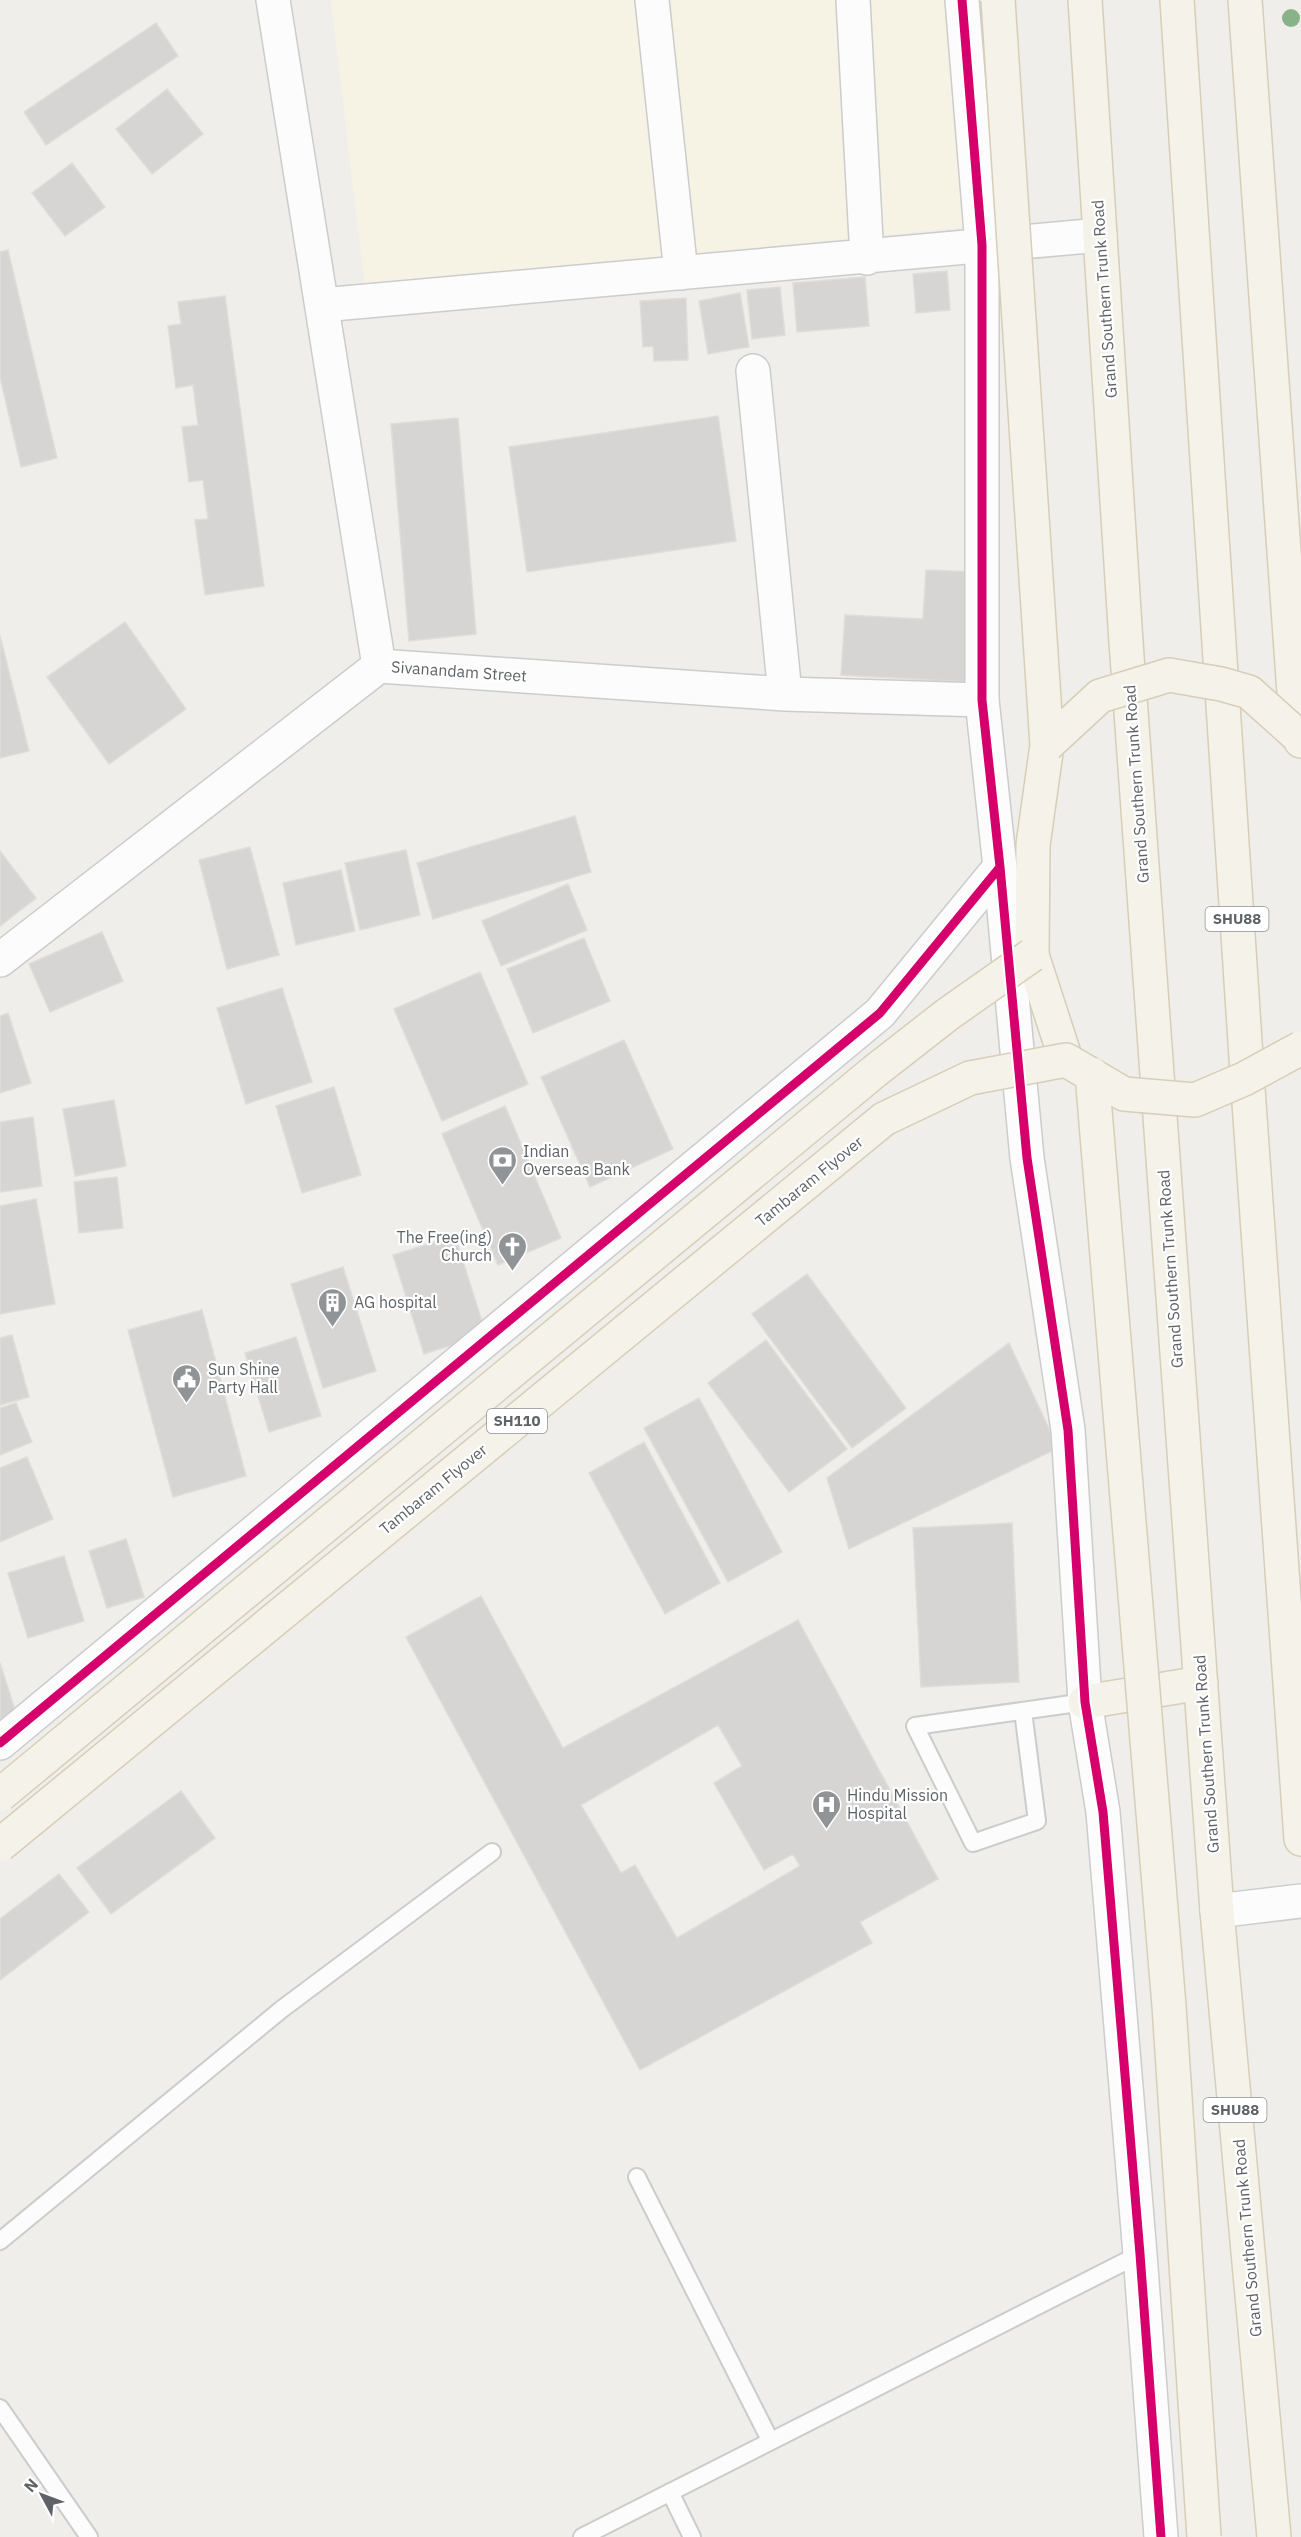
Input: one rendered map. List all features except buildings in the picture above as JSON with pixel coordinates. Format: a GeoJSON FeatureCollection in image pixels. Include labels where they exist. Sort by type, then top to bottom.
{"type":"FeatureCollection","features":[{"type":"Feature","properties":{"kind":"main road"},"geometry":{"type":"LineString","coordinates":[[998,0],[1047,745],[1032,845],[1032,955],[1079,1067],[1168,1994],[1204,2537]]}},
{"type":"Feature","properties":{"kind":"main road","name":"Grand Southern Trunk Road"},"geometry":{"type":"LineString","coordinates":[[1085,0],[1131,713],[1217,1911],[1274,2537]]}},
{"type":"Feature","properties":{"kind":"main road","name":"SHU88"},"geometry":{"type":"LineString","coordinates":[[1177,0],[1248,1092],[1300,1826]]}},
{"type":"Feature","properties":{"kind":"main road"},"geometry":{"type":"LineString","coordinates":[[1245,0],[1299,738]]}},
{"type":"Feature","properties":{"kind":"main road"},"geometry":{"type":"LineString","coordinates":[[1047,745],[1100,696],[1169,675],[1221,684],[1249,692],[1299,738]]}},
{"type":"Feature","properties":{"kind":"main road","name":"SH110"},"geometry":{"type":"LineString","coordinates":[[0,1795],[875,1071],[948,1014],[1032,955]]}},
{"type":"Feature","properties":{"kind":"main road"},"geometry":{"type":"LineString","coordinates":[[1079,1067],[1124,1094],[1195,1100],[1244,1079],[1301,1048]]}},
{"type":"Feature","properties":{"kind":"main road","name":"Tambaram Flyover"},"geometry":{"type":"LineString","coordinates":[[0,1845],[884,1119],[970,1078],[1079,1067]]}},
{"type":"Feature","properties":{"kind":"main road"},"geometry":{"type":"LineString","coordinates":[[1085,1702],[1201,1683]]}},
{"type":"Feature","properties":{"kind":"street"},"geometry":{"type":"LineString","coordinates":[[273,0],[380,666]]}},
{"type":"Feature","properties":{"kind":"street"},"geometry":{"type":"LineString","coordinates":[[652,0],[681,273]]}},
{"type":"Feature","properties":{"kind":"street"},"geometry":{"type":"LineString","coordinates":[[853,0],[867,258]]}},
{"type":"Feature","properties":{"kind":"street"},"geometry":{"type":"LineString","coordinates":[[962,0],[982,245],[982,700],[1027,1158],[1068,1430],[1085,1702],[1103,1812],[1161,2537]]}},
{"type":"Feature","properties":{"kind":"street"},"geometry":{"type":"LineString","coordinates":[[322,305],[1100,236]]}},
{"type":"Feature","properties":{"kind":"street"},"geometry":{"type":"LineString","coordinates":[[753,371],[785,694]]}},
{"type":"Feature","properties":{"kind":"street","name":"Sivanandam Street"},"geometry":{"type":"LineString","coordinates":[[0,960],[380,666],[785,694],[982,700]]}},
{"type":"Feature","properties":{"kind":"street"},"geometry":{"type":"LineString","coordinates":[[0,1743],[880,1013],[1000,867]]}},
{"type":"Feature","properties":{"kind":"street"},"geometry":{"type":"LineString","coordinates":[[1217,1911],[1301,1901]]}},
{"type":"Feature","properties":{"kind":"lane"},"geometry":{"type":"LineString","coordinates":[[1023,1711],[1037,1821],[973,1843],[915,1726],[1085,1702]]}},
{"type":"Feature","properties":{"kind":"lane"},"geometry":{"type":"LineString","coordinates":[[0,2241],[282,2009],[492,1852]]}},
{"type":"Feature","properties":{"kind":"lane"},"geometry":{"type":"LineString","coordinates":[[637,2177],[770,2440]]}},
{"type":"Feature","properties":{"kind":"lane"},"geometry":{"type":"LineString","coordinates":[[582,2537],[1140,2254]]}},
{"type":"Feature","properties":{"kind":"lane"},"geometry":{"type":"LineString","coordinates":[[0,2408],[89,2537]]}},
{"type":"Feature","properties":{"kind":"lane"},"geometry":{"type":"LineString","coordinates":[[670,2492],[692,2537]]}},
{"type":"Feature","properties":{"kind":"shaded area"},"geometry":{"type":"Polygon","coordinates":[[[331,0],[947,0],[965,227],[365,288],[331,0]]]}},
{"type":"Feature","properties":{"kind":"cycle path"},"geometry":{"type":"LineString","coordinates":[[962,0],[982,245],[982,700],[1027,1158],[1068,1430],[1085,1702],[1103,1812],[1161,2537]]}},
{"type":"Feature","properties":{"kind":"cycle path"},"geometry":{"type":"LineString","coordinates":[[0,1743],[880,1013],[1000,867]]}},
{"type":"Feature","properties":{"kind":"place","name":"Indian Overseas Bank"},"geometry":{"type":"Point","coordinates":[502,1186]}},
{"type":"Feature","properties":{"kind":"place","name":"The Free(ing) Church"},"geometry":{"type":"Point","coordinates":[513,1272]}},
{"type":"Feature","properties":{"kind":"place","name":"AG hospital"},"geometry":{"type":"Point","coordinates":[333,1328]}},
{"type":"Feature","properties":{"kind":"place","name":"Sun Shine Party Hall"},"geometry":{"type":"Point","coordinates":[187,1404]}},
{"type":"Feature","properties":{"kind":"place","name":"Hindu Mission Hospital"},"geometry":{"type":"Point","coordinates":[826,1830]}}]}
